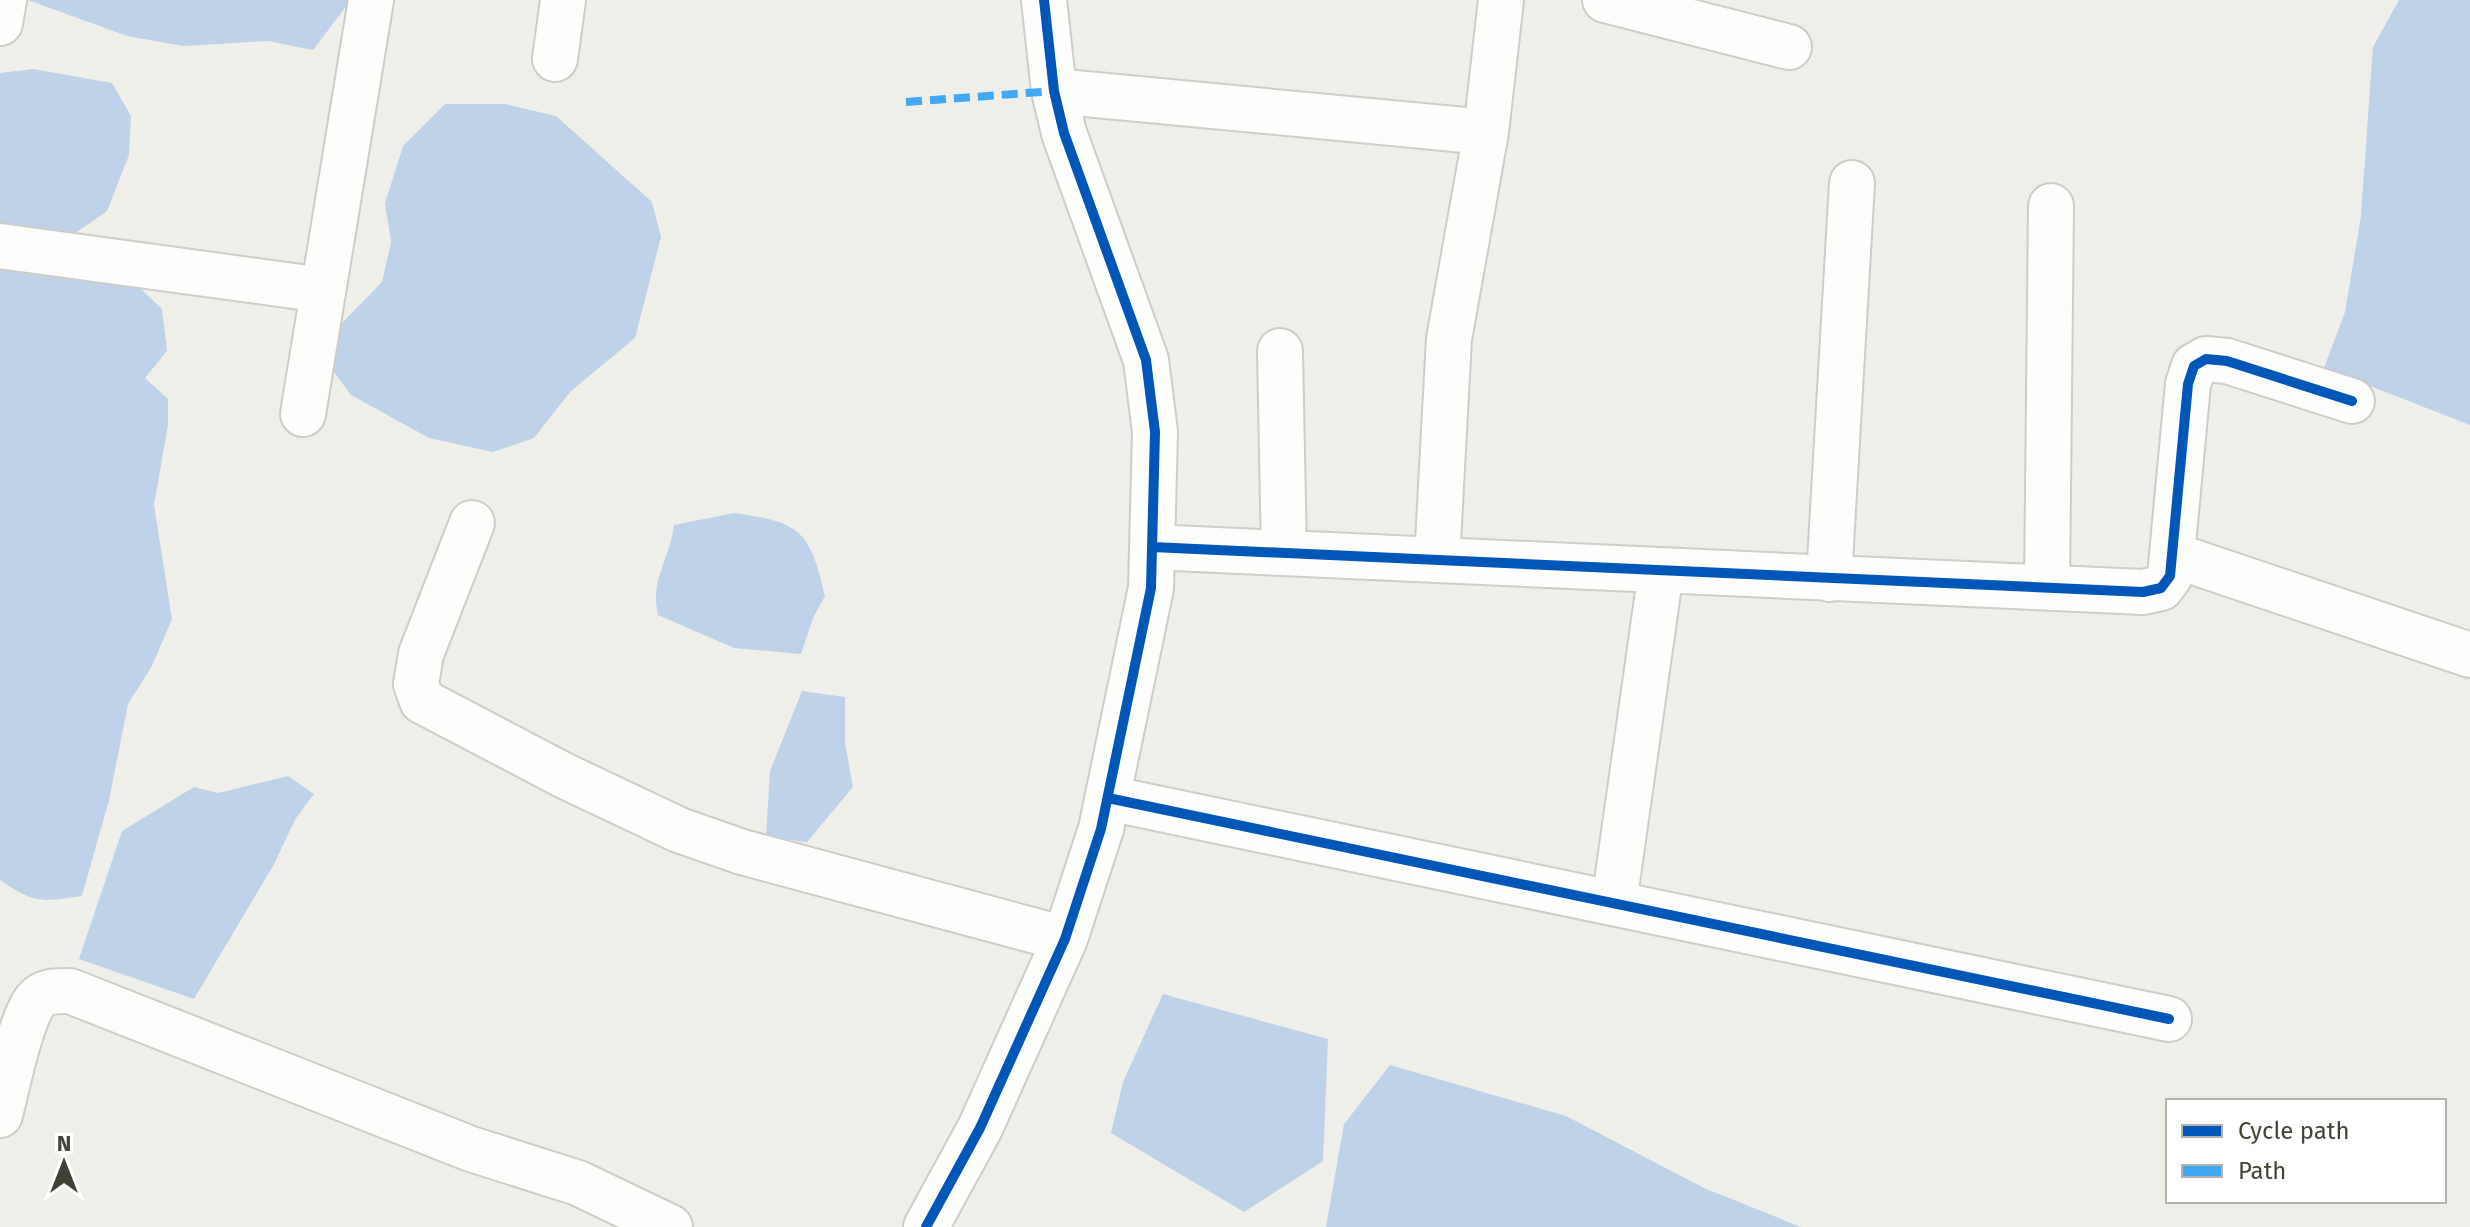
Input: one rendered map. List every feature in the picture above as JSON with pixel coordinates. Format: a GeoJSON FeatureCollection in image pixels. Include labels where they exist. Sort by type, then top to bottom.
{"type":"FeatureCollection","features":[{"type":"Feature","properties":{"kind":"street"},"geometry":{"type":"LineString","coordinates":[[0,23],[4,0]]}},
{"type":"Feature","properties":{"kind":"street"},"geometry":{"type":"LineString","coordinates":[[303,414],[371,0]]}},
{"type":"Feature","properties":{"kind":"street"},"geometry":{"type":"LineString","coordinates":[[555,59],[563,0]]}},
{"type":"Feature","properties":{"kind":"street"},"geometry":{"type":"LineString","coordinates":[[926,1227],[980,1128],[1065,939],[1108,798],[1151,588],[1155,432],[1146,360],[1100,240],[1054,91],[1044,0]]}},
{"type":"Feature","properties":{"kind":"street"},"geometry":{"type":"LineString","coordinates":[[1437,560],[1446,367],[1486,132],[1501,0]]}},
{"type":"Feature","properties":{"kind":"street"},"geometry":{"type":"LineString","coordinates":[[1605,0],[1789,47]]}},
{"type":"Feature","properties":{"kind":"street"},"geometry":{"type":"LineString","coordinates":[[1054,91],[1486,132]]}},
{"type":"Feature","properties":{"kind":"street"},"geometry":{"type":"LineString","coordinates":[[1829,579],[1852,183]]}},
{"type":"Feature","properties":{"kind":"street"},"geometry":{"type":"LineString","coordinates":[[2047,587],[2051,206]]}},
{"type":"Feature","properties":{"kind":"street"},"geometry":{"type":"LineString","coordinates":[[0,246],[323,290]]}},
{"type":"Feature","properties":{"kind":"street"},"geometry":{"type":"LineString","coordinates":[[1280,351],[1284,553]]}},
{"type":"Feature","properties":{"kind":"street"},"geometry":{"type":"LineString","coordinates":[[1152,547],[2143,592],[2161,588],[2170,576],[2188,384],[2194,366],[2206,359],[2227,361],[2352,401]]}},
{"type":"Feature","properties":{"kind":"street"},"geometry":{"type":"LineString","coordinates":[[472,523],[421,654],[416,684],[422,701],[563,775],[679,830],[742,852],[1065,939]]}},
{"type":"Feature","properties":{"kind":"street"},"geometry":{"type":"LineString","coordinates":[[2173,555],[2470,655]]}},
{"type":"Feature","properties":{"kind":"street"},"geometry":{"type":"LineString","coordinates":[[1614,903],[1661,571]]}},
{"type":"Feature","properties":{"kind":"street"},"geometry":{"type":"LineString","coordinates":[[1108,798],[2169,1019]]}},
{"type":"Feature","properties":{"kind":"street"},"geometry":{"type":"LineString","coordinates":[[0,1115],[26,1018],[36,999],[51,990],[70,991],[471,1149],[578,1183],[670,1227]]}},
{"type":"Feature","properties":{"kind":"water"},"geometry":{"type":"Polygon","coordinates":[[[28,0],[351,0],[313,50],[268,41],[183,46],[127,36],[28,0]]]}},
{"type":"Feature","properties":{"kind":"water"},"geometry":{"type":"Polygon","coordinates":[[[2399,0],[2470,0],[2470,425],[2324,368],[2345,312],[2361,216],[2373,47],[2399,0]]]}},
{"type":"Feature","properties":{"kind":"water"},"geometry":{"type":"Polygon","coordinates":[[[33,69],[112,83],[131,116],[129,155],[107,211],[70,237],[0,227],[0,73],[33,69]]]}},
{"type":"Feature","properties":{"kind":"water"},"geometry":{"type":"Polygon","coordinates":[[[445,104],[505,104],[556,116],[652,202],[661,237],[635,338],[571,391],[534,438],[493,452],[429,438],[351,395],[331,368],[340,325],[382,282],[391,242],[385,203],[403,146],[445,104]]]}},
{"type":"Feature","properties":{"kind":"water"},"geometry":{"type":"Polygon","coordinates":[[[0,264],[139,287],[162,309],[167,351],[145,378],[168,399],[168,425],[154,505],[172,619],[152,666],[128,704],[109,800],[82,896],[57,899],[31,897],[0,880],[0,264]]]}},
{"type":"Feature","properties":{"kind":"water"},"geometry":{"type":"Polygon","coordinates":[[[734,513],[757,516],[788,526],[799,534],[814,557],[825,596],[813,618],[801,654],[734,648],[658,615],[656,591],[674,525],[734,513]]]}},
{"type":"Feature","properties":{"kind":"water"},"geometry":{"type":"Polygon","coordinates":[[[802,691],[845,697],[845,743],[853,787],[807,842],[766,837],[770,771],[802,691]]]}},
{"type":"Feature","properties":{"kind":"water"},"geometry":{"type":"Polygon","coordinates":[[[288,776],[314,794],[296,818],[273,866],[194,999],[79,959],[122,831],[194,787],[218,793],[288,776]]]}},
{"type":"Feature","properties":{"kind":"water"},"geometry":{"type":"Polygon","coordinates":[[[1163,994],[1328,1039],[1323,1161],[1244,1212],[1111,1133],[1123,1082],[1163,994]]]}},
{"type":"Feature","properties":{"kind":"water"},"geometry":{"type":"Polygon","coordinates":[[[1390,1065],[1566,1116],[1704,1188],[1801,1227],[1326,1227],[1344,1124],[1390,1065]]]}},
{"type":"Feature","properties":{"kind":"marked path"},"geometry":{"type":"LineString","coordinates":[[906,102],[1054,91]]}},
{"type":"Feature","properties":{"kind":"cycle path"},"geometry":{"type":"LineString","coordinates":[[926,1227],[980,1128],[1065,939],[1101,829],[1151,588],[1155,432],[1146,360],[1064,133],[1054,91],[1044,0]]}},
{"type":"Feature","properties":{"kind":"cycle path"},"geometry":{"type":"LineString","coordinates":[[1152,547],[2143,592],[2161,588],[2170,576],[2188,384],[2194,366],[2206,359],[2227,361],[2352,401]]}},
{"type":"Feature","properties":{"kind":"cycle path"},"geometry":{"type":"LineString","coordinates":[[1108,798],[2169,1019]]}}]}
